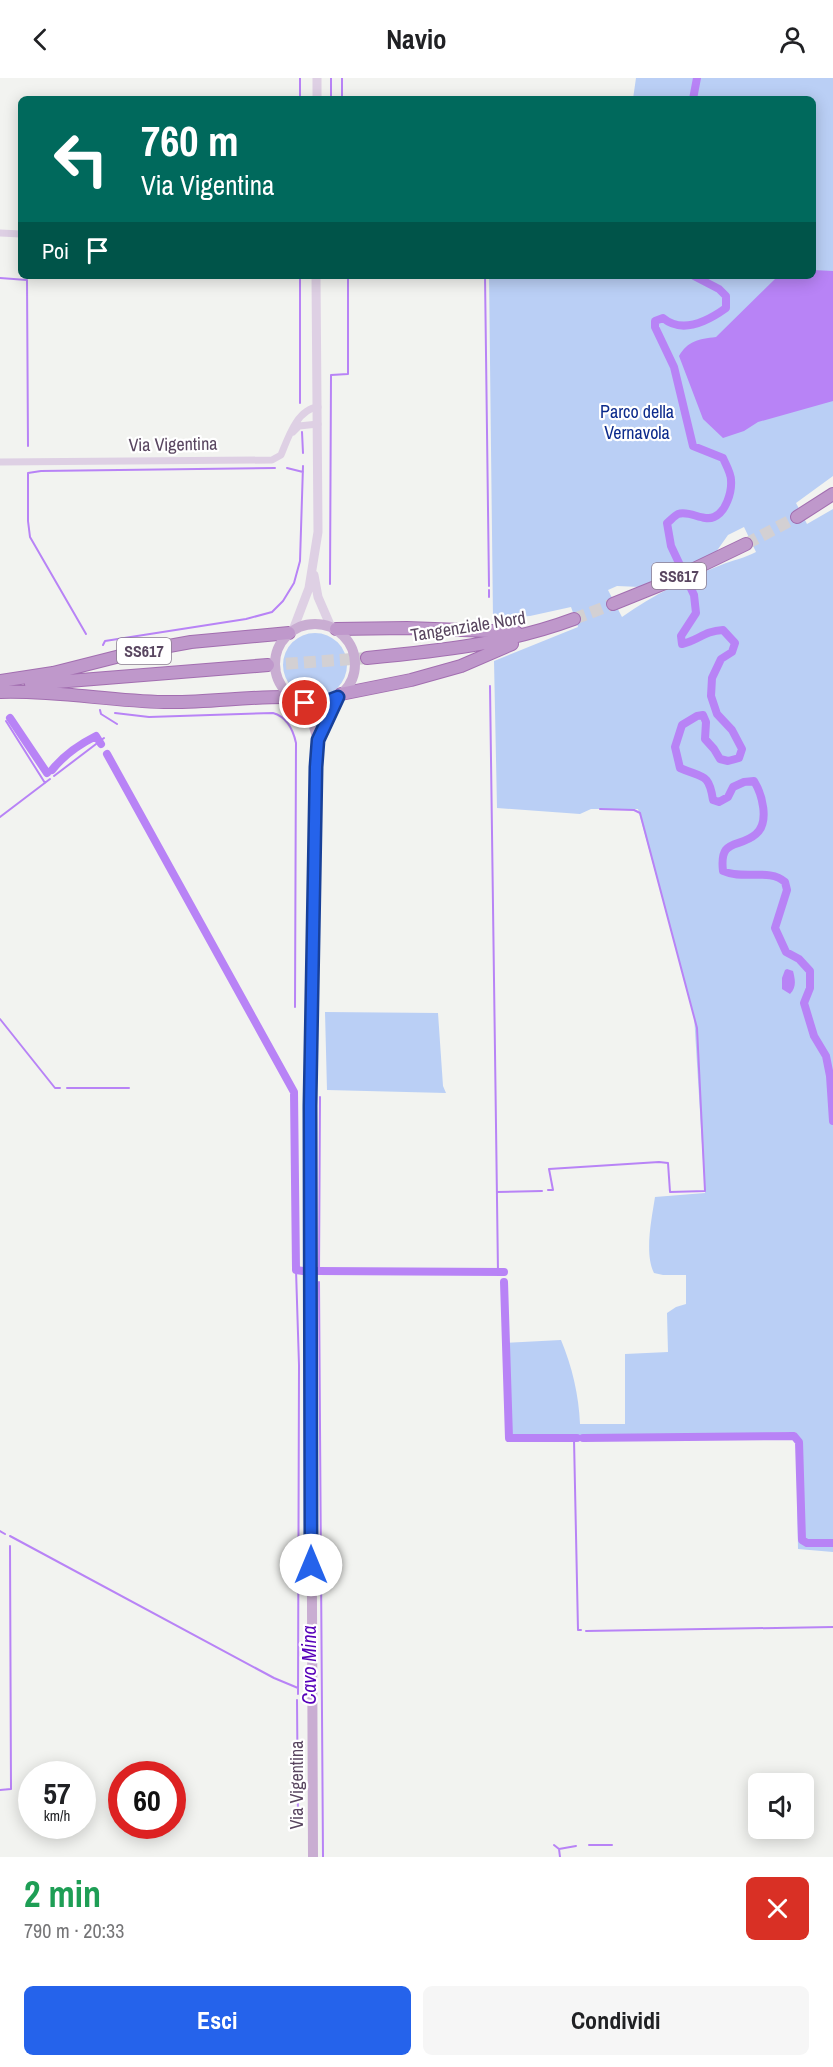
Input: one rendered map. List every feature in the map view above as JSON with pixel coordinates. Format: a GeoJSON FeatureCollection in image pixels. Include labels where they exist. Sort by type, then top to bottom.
{"type":"FeatureCollection","features":[{"type":"Feature","properties":{"kind":"highway"},"geometry":{"type":"LineString","coordinates":[[798,517],[833,494]]}},
{"type":"Feature","properties":{"kind":"highway","name":"SS617"},"geometry":{"type":"LineString","coordinates":[[613,604],[665,583],[746,544]]}},
{"type":"Feature","properties":{"kind":"highway","name":"Tangenziale Nord"},"geometry":{"type":"LineString","coordinates":[[367,658],[478,646],[541,632],[574,619]]}},
{"type":"Feature","properties":{"kind":"highway"},"geometry":{"type":"LineString","coordinates":[[333,628],[541,632]]}},
{"type":"Feature","properties":{"kind":"highway","name":"SS617"},"geometry":{"type":"LineString","coordinates":[[0,681],[53,673],[136,652],[190,642],[291,632]]}},
{"type":"Feature","properties":{"kind":"highway"},"geometry":{"type":"LineString","coordinates":[[339,696],[461,666],[541,632]]}},
{"type":"Feature","properties":{"kind":"highway","name":"SS617"},"geometry":{"type":"LineString","coordinates":[[0,686],[268,664]]}},
{"type":"Feature","properties":{"kind":"highway"},"geometry":{"type":"LineString","coordinates":[[0,692],[71,694],[163,702],[261,696],[295,698]]}},
{"type":"Feature","properties":{"kind":"main road"},"geometry":{"type":"LineString","coordinates":[[291,632],[311,624],[333,628]]}},
{"type":"Feature","properties":{"kind":"main road","name":"Via Vigentina"},"geometry":{"type":"LineString","coordinates":[[318,740],[339,696],[351,682],[355,662],[349,642],[333,628]]}},
{"type":"Feature","properties":{"kind":"main road","name":"Via Vigentina"},"geometry":{"type":"LineString","coordinates":[[291,632],[277,650],[276,674],[280,684],[295,698],[312,720],[318,740],[315,779],[310,1106],[313,1857]]}},
{"type":"Feature","properties":{"kind":"main road"},"geometry":{"type":"LineString","coordinates":[[295,698],[320,704],[339,696]]}},
{"type":"Feature","properties":{"kind":"street"},"geometry":{"type":"LineString","coordinates":[[317,78],[317,96]]}},
{"type":"Feature","properties":{"kind":"street"},"geometry":{"type":"LineString","coordinates":[[0,233],[18,234]]}},
{"type":"Feature","properties":{"kind":"street","name":"Via Vigentina"},"geometry":{"type":"LineString","coordinates":[[291,632],[309,588],[318,532],[316,279]]}},
{"type":"Feature","properties":{"kind":"street","name":"Via Vigentina"},"geometry":{"type":"LineString","coordinates":[[0,462],[272,459],[281,455],[295,424],[311,408],[318,407]]}},
{"type":"Feature","properties":{"kind":"street"},"geometry":{"type":"LineString","coordinates":[[291,433],[299,426],[318,424]]}},
{"type":"Feature","properties":{"kind":"street","name":"Via Vigentina"},"geometry":{"type":"LineString","coordinates":[[313,571],[318,597],[333,628]]}},
{"type":"Feature","properties":{"kind":"green space","name":"Parco della Vernavola"},"geometry":{"type":"Polygon","coordinates":[[[636,78],[833,78],[833,476],[796,503],[807,524],[833,509],[833,1552],[798,1549],[796,1432],[507,1440],[505,1343],[561,1340],[574,1381],[580,1424],[625,1424],[625,1354],[668,1352],[667,1313],[686,1304],[686,1275],[654,1273],[651,1265],[650,1235],[655,1197],[705,1193],[694,1015],[638,809],[591,809],[580,814],[497,808],[494,661],[578,627],[571,607],[530,616],[493,619],[489,279],[816,279],[816,96],[633,96],[636,78]],[[744,527],[728,535],[716,552],[640,587],[617,586],[608,590],[622,617],[682,582],[756,552],[744,527]]]}},
{"type":"Feature","properties":{"kind":"green space"},"geometry":{"type":"Polygon","coordinates":[[[315,633],[338,642],[347,665],[338,688],[315,697],[292,688],[283,665],[292,642],[315,633]]]}},
{"type":"Feature","properties":{"kind":"green space"},"geometry":{"type":"Polygon","coordinates":[[[325,1012],[438,1013],[443,1086],[446,1093],[327,1090],[325,1012]]]}},
{"type":"Feature","properties":{"kind":"shaded area"},"geometry":{"type":"Polygon","coordinates":[[[816,270],[833,271],[833,401],[758,422],[744,431],[723,438],[703,419],[679,356],[686,347],[694,342],[716,337],[775,279],[816,279],[816,270]]]}},
{"type":"Feature","properties":{"kind":"shaded area"},"geometry":{"type":"Polygon","coordinates":[[[787,969],[793,971],[795,980],[794,989],[790,994],[782,989],[782,978],[787,969]]]}},
{"type":"Feature","properties":{"kind":"waterway"},"geometry":{"type":"LineString","coordinates":[[300,78],[300,96]]}},
{"type":"Feature","properties":{"kind":"waterway"},"geometry":{"type":"LineString","coordinates":[[331,78],[331,96]]}},
{"type":"Feature","properties":{"kind":"waterway"},"geometry":{"type":"LineString","coordinates":[[342,78],[342,96]]}},
{"type":"Feature","properties":{"kind":"waterway"},"geometry":{"type":"LineString","coordinates":[[694,96],[697,78]]}},
{"type":"Feature","properties":{"kind":"waterway"},"geometry":{"type":"LineString","coordinates":[[0,278],[27,280],[28,446]]}},
{"type":"Feature","properties":{"kind":"waterway"},"geometry":{"type":"LineString","coordinates":[[300,279],[300,403]]}},
{"type":"Feature","properties":{"kind":"waterway"},"geometry":{"type":"LineString","coordinates":[[330,584],[331,375],[348,374],[348,279]]}},
{"type":"Feature","properties":{"kind":"waterway"},"geometry":{"type":"LineString","coordinates":[[485,279],[489,586]]}},
{"type":"Feature","properties":{"kind":"waterway"},"geometry":{"type":"LineString","coordinates":[[700,279],[719,289],[726,296],[726,308],[695,324],[678,325],[663,318],[655,321],[655,327],[674,367],[693,446],[723,458],[730,475],[731,485],[725,506],[714,517],[705,518],[683,513],[667,523],[671,546],[694,595],[696,613],[681,636],[682,644],[711,632],[723,630],[735,643],[732,652],[721,659],[712,678],[711,696],[717,714],[732,730],[742,749],[739,758],[728,761],[720,759],[705,739],[706,722],[703,715],[682,725],[675,747],[680,768],[707,780],[713,800],[719,802],[728,797],[733,787],[744,782],[754,781],[757,787],[762,800],[763,822],[760,829],[750,839],[727,848],[724,853],[723,871],[739,875],[772,876],[785,882],[787,890],[775,928],[786,952],[799,959],[810,971],[810,988],[804,1003],[814,1036],[826,1056],[830,1076],[833,1121]]}},
{"type":"Feature","properties":{"kind":"waterway"},"geometry":{"type":"LineString","coordinates":[[302,432],[303,453]]}},
{"type":"Feature","properties":{"kind":"waterway"},"geometry":{"type":"LineString","coordinates":[[103,645],[105,641],[246,619],[272,612],[283,601],[294,583],[300,561],[303,466]]}},
{"type":"Feature","properties":{"kind":"waterway"},"geometry":{"type":"LineString","coordinates":[[86,634],[30,537],[28,473],[275,468]]}},
{"type":"Feature","properties":{"kind":"waterway"},"geometry":{"type":"LineString","coordinates":[[287,468],[303,472]]}},
{"type":"Feature","properties":{"kind":"waterway"},"geometry":{"type":"LineString","coordinates":[[489,590],[489,597]]}},
{"type":"Feature","properties":{"kind":"waterway"},"geometry":{"type":"LineString","coordinates":[[490,686],[498,1272]]}},
{"type":"Feature","properties":{"kind":"waterway"},"geometry":{"type":"LineString","coordinates":[[100,710],[101,714],[117,724]]}},
{"type":"Feature","properties":{"kind":"waterway"},"geometry":{"type":"LineString","coordinates":[[115,713],[149,717],[273,713],[282,717],[289,724],[296,743],[295,1007]]}},
{"type":"Feature","properties":{"kind":"waterway"},"geometry":{"type":"LineString","coordinates":[[10,718],[47,773]]}},
{"type":"Feature","properties":{"kind":"waterway"},"geometry":{"type":"LineString","coordinates":[[6,721],[45,783]]}},
{"type":"Feature","properties":{"kind":"waterway"},"geometry":{"type":"LineString","coordinates":[[52,770],[67,755],[90,739],[96,736],[101,744]]}},
{"type":"Feature","properties":{"kind":"waterway"},"geometry":{"type":"LineString","coordinates":[[54,776],[104,738]]}},
{"type":"Feature","properties":{"kind":"waterway"},"geometry":{"type":"LineString","coordinates":[[107,754],[294,1092],[296,1270],[303,1271]]}},
{"type":"Feature","properties":{"kind":"waterway"},"geometry":{"type":"LineString","coordinates":[[0,817],[50,779]]}},
{"type":"Feature","properties":{"kind":"waterway"},"geometry":{"type":"LineString","coordinates":[[548,1190],[553,1190],[549,1169],[659,1162],[668,1163],[670,1192],[705,1191],[697,1028],[640,813],[634,810],[600,809]]}},
{"type":"Feature","properties":{"kind":"waterway"},"geometry":{"type":"LineString","coordinates":[[0,1019],[55,1088],[60,1088]]}},
{"type":"Feature","properties":{"kind":"waterway"},"geometry":{"type":"LineString","coordinates":[[67,1088],[129,1088]]}},
{"type":"Feature","properties":{"kind":"waterway"},"geometry":{"type":"LineString","coordinates":[[319,1273],[320,1097]]}},
{"type":"Feature","properties":{"kind":"waterway"},"geometry":{"type":"LineString","coordinates":[[497,1192],[542,1191]]}},
{"type":"Feature","properties":{"kind":"waterway"},"geometry":{"type":"LineString","coordinates":[[296,1270],[299,1365],[298,1694]]}},
{"type":"Feature","properties":{"kind":"waterway"},"geometry":{"type":"LineString","coordinates":[[317,1271],[504,1272]]}},
{"type":"Feature","properties":{"kind":"waterway","name":"Cavo Mina"},"geometry":{"type":"LineString","coordinates":[[319,1282],[323,1857]]}},
{"type":"Feature","properties":{"kind":"waterway"},"geometry":{"type":"LineString","coordinates":[[504,1282],[509,1438],[577,1438]]}},
{"type":"Feature","properties":{"kind":"waterway"},"geometry":{"type":"LineString","coordinates":[[583,1438],[794,1436],[799,1442],[802,1540],[807,1543],[833,1543]]}},
{"type":"Feature","properties":{"kind":"waterway"},"geometry":{"type":"LineString","coordinates":[[574,1439],[578,1630],[581,1630]]}},
{"type":"Feature","properties":{"kind":"waterway"},"geometry":{"type":"LineString","coordinates":[[0,1531],[5,1534]]}},
{"type":"Feature","properties":{"kind":"waterway"},"geometry":{"type":"LineString","coordinates":[[10,1536],[274,1678],[298,1688]]}},
{"type":"Feature","properties":{"kind":"waterway"},"geometry":{"type":"LineString","coordinates":[[0,1790],[11,1789],[10,1546]]}},
{"type":"Feature","properties":{"kind":"waterway"},"geometry":{"type":"LineString","coordinates":[[586,1631],[833,1627]]}},
{"type":"Feature","properties":{"kind":"waterway"},"geometry":{"type":"LineString","coordinates":[[297,1700],[298,1820]]}},
{"type":"Feature","properties":{"kind":"waterway"},"geometry":{"type":"LineString","coordinates":[[554,1845],[559,1849]]}},
{"type":"Feature","properties":{"kind":"waterway"},"geometry":{"type":"LineString","coordinates":[[589,1845],[612,1845]]}},
{"type":"Feature","properties":{"kind":"waterway"},"geometry":{"type":"LineString","coordinates":[[560,1857],[559,1849],[576,1846]]}},
{"type":"Feature","properties":{"kind":"tunnel"},"geometry":{"type":"LineString","coordinates":[[746,544],[797,517]]}},
{"type":"Feature","properties":{"kind":"tunnel"},"geometry":{"type":"LineString","coordinates":[[574,619],[613,604]]}},
{"type":"Feature","properties":{"kind":"tunnel"},"geometry":{"type":"LineString","coordinates":[[268,665],[367,658]]}},
{"type":"Feature","properties":{"kind":"route"},"geometry":{"type":"LineString","coordinates":[[305,703],[320,704],[338,697],[318,740],[316,767],[310,1106],[311,1565]]}}]}
